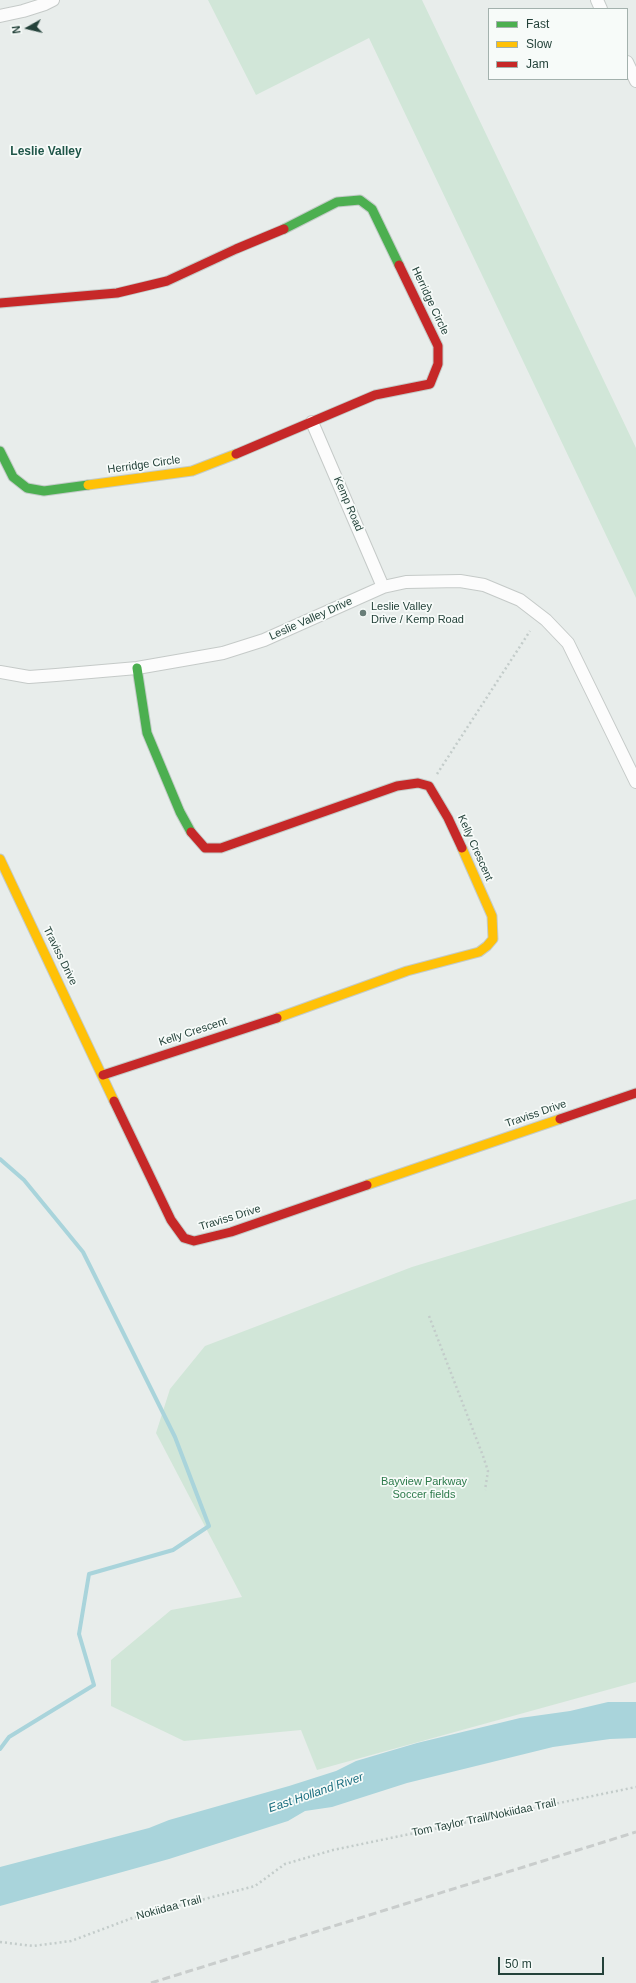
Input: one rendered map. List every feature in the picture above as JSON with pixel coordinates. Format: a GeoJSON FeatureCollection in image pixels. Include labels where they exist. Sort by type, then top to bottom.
{"type":"FeatureCollection","features":[{"type":"Feature","properties":{"kind":"street"},"geometry":{"type":"LineString","coordinates":[[0,16],[23,12],[53,0]]}},
{"type":"Feature","properties":{"kind":"street"},"geometry":{"type":"LineString","coordinates":[[628,64],[636,81]]}},
{"type":"Feature","properties":{"kind":"street","name":"Herridge Circle"},"geometry":{"type":"LineString","coordinates":[[0,303],[117,293],[167,281],[236,249],[295,225],[337,202],[360,200],[372,209],[438,346],[438,364],[435,375],[430,384],[376,395],[192,470],[146,478],[44,491],[27,488],[13,477],[0,451]]}},
{"type":"Feature","properties":{"kind":"street","name":"Kemp Road"},"geometry":{"type":"LineString","coordinates":[[312,422],[383,587]]}},
{"type":"Feature","properties":{"kind":"street","name":"Leslie Valley Drive"},"geometry":{"type":"LineString","coordinates":[[0,672],[36,676],[136,668],[230,651],[264,640],[383,587],[406,582],[460,581],[484,585],[520,600],[546,620],[568,643],[636,782]]}},
{"type":"Feature","properties":{"kind":"street"},"geometry":{"type":"LineString","coordinates":[[136,668],[147,733],[180,812],[193,836],[206,848],[220,848],[233,844],[397,786],[418,783],[429,786]]}},
{"type":"Feature","properties":{"kind":"street","name":"Kelly Crescent"},"geometry":{"type":"LineString","coordinates":[[103,1075],[280,1016],[407,971],[479,952],[487,946],[493,939],[492,916],[448,818],[429,786]]}},
{"type":"Feature","properties":{"kind":"street","name":"Traviss Drive"},"geometry":{"type":"LineString","coordinates":[[0,859],[171,1220],[184,1238],[194,1241],[231,1232],[636,1093]]}},
{"type":"Feature","properties":{"kind":"path"},"geometry":{"type":"LineString","coordinates":[[429,786],[530,630]]}},
{"type":"Feature","properties":{"kind":"path"},"geometry":{"type":"LineString","coordinates":[[429,1316],[488,1471],[485,1490]]}},
{"type":"Feature","properties":{"kind":"path","name":"Tom Taylor Trail/Nokiidaa Trail"},"geometry":{"type":"LineString","coordinates":[[333,1850],[636,1787]]}},
{"type":"Feature","properties":{"kind":"path","name":"Nokiidaa Trail"},"geometry":{"type":"LineString","coordinates":[[0,1942],[33,1946],[71,1941],[135,1916],[256,1886],[285,1864],[333,1850]]}},
{"type":"Feature","properties":{"kind":"green space"},"geometry":{"type":"Polygon","coordinates":[[[208,0],[422,0],[636,448],[636,598],[369,38],[256,95],[208,0]]]}},
{"type":"Feature","properties":{"kind":"green space","name":"Bayview Parkway Soccer fields"},"geometry":{"type":"Polygon","coordinates":[[[636,1199],[636,1682],[317,1770],[301,1730],[184,1741],[111,1706],[111,1660],[171,1610],[242,1597],[156,1433],[170,1389],[205,1346],[412,1267],[636,1199]]]}},
{"type":"Feature","properties":{"kind":"water","name":"East Holland River"},"geometry":{"type":"Polygon","coordinates":[[[608,1702],[636,1702],[636,1738],[610,1739],[553,1747],[407,1783],[332,1807],[305,1811],[288,1821],[169,1859],[0,1906],[0,1867],[149,1828],[169,1820],[289,1786],[336,1771],[356,1761],[417,1743],[520,1718],[570,1711],[608,1702]]]}},
{"type":"Feature","properties":{"kind":"waterway"},"geometry":{"type":"LineString","coordinates":[[0,1159],[24,1180],[83,1252],[175,1437],[209,1526],[173,1550],[89,1574],[79,1634],[94,1685],[9,1737],[0,1749]]}},
{"type":"Feature","properties":{"kind":"railway"},"geometry":{"type":"LineString","coordinates":[[151,1983],[636,1832]]}},
{"type":"Feature","properties":{"kind":"traffic: fast"},"geometry":{"type":"LineString","coordinates":[[284,229],[337,202],[360,200],[372,209],[399,265]]}},
{"type":"Feature","properties":{"kind":"traffic: fast"},"geometry":{"type":"LineString","coordinates":[[0,451],[13,477],[27,488],[44,491],[88,485]]}},
{"type":"Feature","properties":{"kind":"traffic: fast"},"geometry":{"type":"LineString","coordinates":[[137,668],[147,733],[180,812],[191,832]]}},
{"type":"Feature","properties":{"kind":"traffic: slow"},"geometry":{"type":"LineString","coordinates":[[88,485],[192,471],[236,454]]}},
{"type":"Feature","properties":{"kind":"traffic: slow"},"geometry":{"type":"LineString","coordinates":[[277,1018],[407,971],[479,952],[487,946],[493,939],[492,916],[462,848]]}},
{"type":"Feature","properties":{"kind":"traffic: slow"},"geometry":{"type":"LineString","coordinates":[[0,859],[114,1101]]}},
{"type":"Feature","properties":{"kind":"traffic: slow"},"geometry":{"type":"LineString","coordinates":[[367,1185],[560,1119]]}},
{"type":"Feature","properties":{"kind":"traffic: jam"},"geometry":{"type":"LineString","coordinates":[[0,303],[117,293],[167,281],[236,249],[284,229]]}},
{"type":"Feature","properties":{"kind":"traffic: jam"},"geometry":{"type":"LineString","coordinates":[[236,454],[375,395],[430,384],[438,364],[438,346],[399,265]]}},
{"type":"Feature","properties":{"kind":"traffic: jam"},"geometry":{"type":"LineString","coordinates":[[191,832],[205,848],[221,848],[397,786],[418,783],[429,786],[448,818],[462,848]]}},
{"type":"Feature","properties":{"kind":"traffic: jam"},"geometry":{"type":"LineString","coordinates":[[103,1075],[277,1018]]}},
{"type":"Feature","properties":{"kind":"traffic: jam"},"geometry":{"type":"LineString","coordinates":[[560,1119],[636,1093]]}},
{"type":"Feature","properties":{"kind":"traffic: jam"},"geometry":{"type":"LineString","coordinates":[[114,1101],[171,1220],[184,1238],[194,1241],[231,1232],[367,1185]]}},
{"type":"Feature","properties":{"kind":"place","name":"Leslie Valley Drive / Kemp Road"},"geometry":{"type":"Point","coordinates":[363,613]}},
{"type":"Feature","properties":{"kind":"district","name":"Leslie Valley"},"geometry":{"type":"Point","coordinates":[46,152]}}]}
